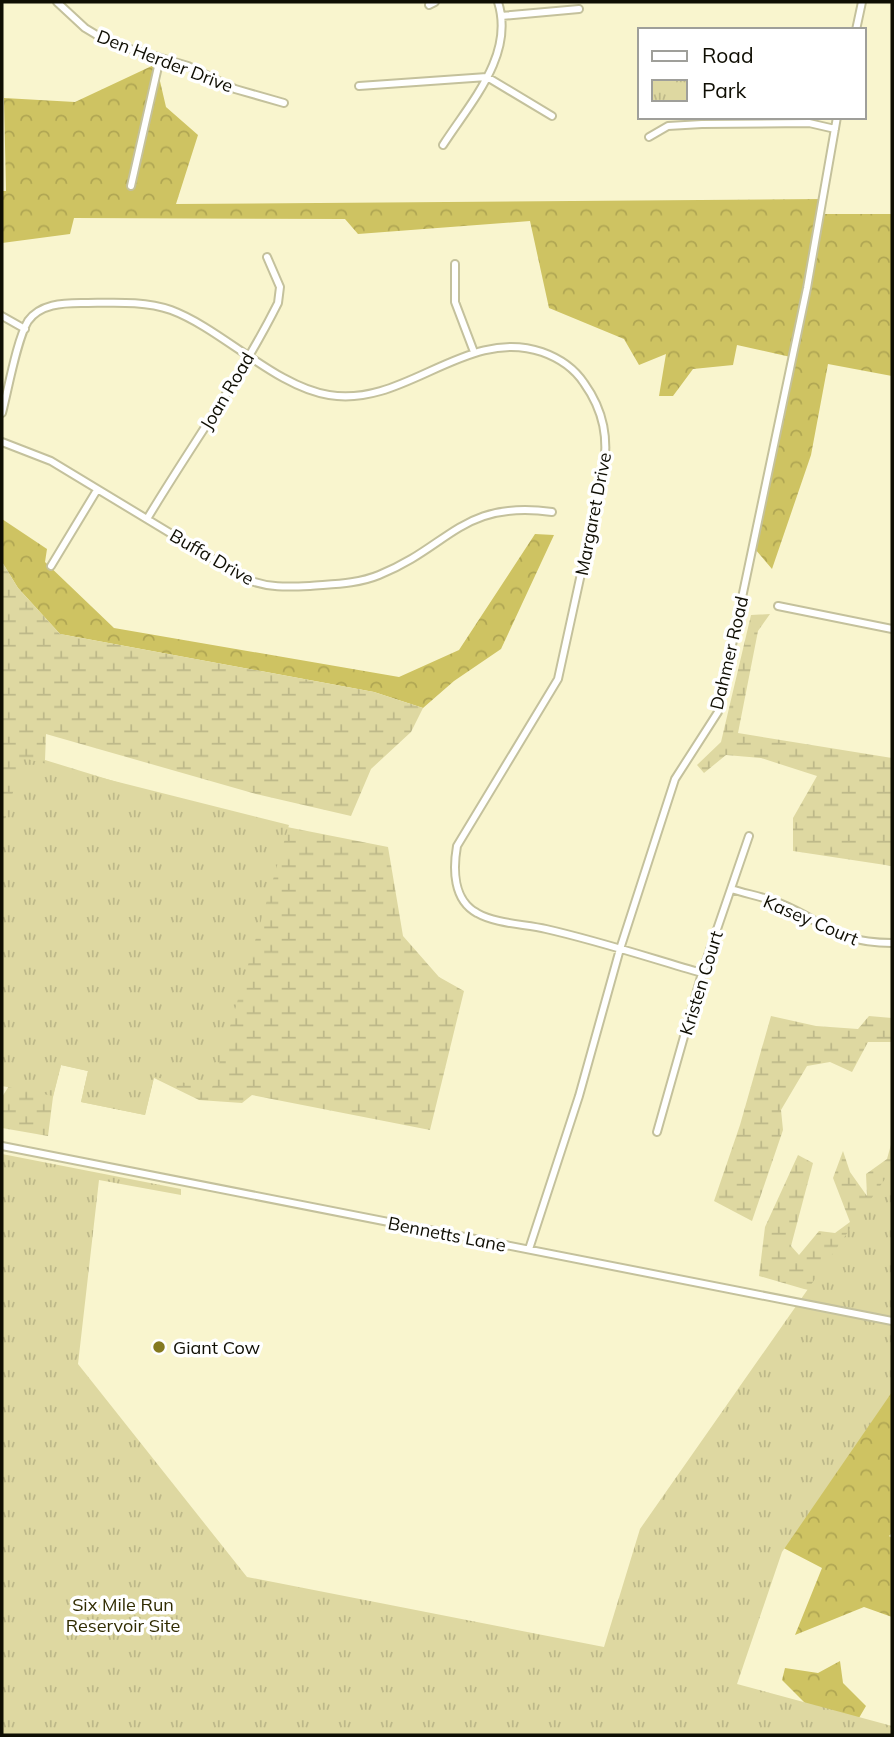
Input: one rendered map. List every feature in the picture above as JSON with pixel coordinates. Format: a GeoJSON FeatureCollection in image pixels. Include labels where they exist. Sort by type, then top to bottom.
{"type":"FeatureCollection","features":[{"type":"Feature","properties":{"kind":"street","name":"Den Herder Drive"},"geometry":{"type":"LineString","coordinates":[[57,2],[96,36],[122,48],[188,66],[235,89],[284,103]]}},
{"type":"Feature","properties":{"kind":"street"},"geometry":{"type":"LineString","coordinates":[[443,145],[496,59],[502,32],[498,2]]}},
{"type":"Feature","properties":{"kind":"street"},"geometry":{"type":"LineString","coordinates":[[856,28],[862,2]]}},
{"type":"Feature","properties":{"kind":"street"},"geometry":{"type":"LineString","coordinates":[[500,16],[579,9]]}},
{"type":"Feature","properties":{"kind":"street"},"geometry":{"type":"LineString","coordinates":[[131,186],[160,58]]}},
{"type":"Feature","properties":{"kind":"street"},"geometry":{"type":"LineString","coordinates":[[359,86],[487,77],[552,116]]}},
{"type":"Feature","properties":{"kind":"street","name":"Dahmer Road"},"geometry":{"type":"LineString","coordinates":[[529,1249],[579,1096],[620,949],[675,779],[718,712],[807,288],[838,119]]}},
{"type":"Feature","properties":{"kind":"street"},"geometry":{"type":"LineString","coordinates":[[649,137],[668,126],[702,124],[810,123],[835,129]]}},
{"type":"Feature","properties":{"kind":"street","name":"Joan Road"},"geometry":{"type":"LineString","coordinates":[[147,519],[249,355],[280,294],[267,257]]}},
{"type":"Feature","properties":{"kind":"street"},"geometry":{"type":"LineString","coordinates":[[455,264],[455,302],[474,352]]}},
{"type":"Feature","properties":{"kind":"street","name":"Margaret Drive"},"geometry":{"type":"LineString","coordinates":[[25,329],[32,317],[50,306],[129,303],[180,314],[316,392],[341,397],[370,394],[391,387],[474,352],[517,346],[564,362],[582,379],[598,407],[606,431],[607,452],[558,678],[457,846],[453,867],[455,879],[465,901],[477,913],[620,949],[702,974]]}},
{"type":"Feature","properties":{"kind":"street"},"geometry":{"type":"LineString","coordinates":[[2,316],[25,329],[2,413]]}},
{"type":"Feature","properties":{"kind":"street","name":"Buffa Drive"},"geometry":{"type":"LineString","coordinates":[[2,442],[51,461],[246,579],[269,586],[346,583],[378,576],[468,521],[485,515],[518,510],[552,512]]}},
{"type":"Feature","properties":{"kind":"street"},"geometry":{"type":"LineString","coordinates":[[51,566],[97,490]]}},
{"type":"Feature","properties":{"kind":"street"},"geometry":{"type":"LineString","coordinates":[[778,606],[892,629]]}},
{"type":"Feature","properties":{"kind":"street","name":"Kristen Court"},"geometry":{"type":"LineString","coordinates":[[657,1132],[702,974],[749,836]]}},
{"type":"Feature","properties":{"kind":"street","name":"Kasey Court"},"geometry":{"type":"LineString","coordinates":[[731,889],[780,903],[826,930],[863,943],[892,943]]}},
{"type":"Feature","properties":{"kind":"street","name":"Bennetts Lane"},"geometry":{"type":"LineString","coordinates":[[2,1146],[892,1321]]}},
{"type":"Feature","properties":{"kind":"green space"},"geometry":{"type":"Polygon","coordinates":[[[156,64],[166,107],[198,135],[176,204],[826,199],[824,214],[892,214],[892,376],[828,364],[811,455],[772,569],[755,549],[795,358],[737,345],[733,365],[693,369],[673,396],[659,396],[666,354],[639,365],[624,339],[549,308],[530,221],[358,234],[345,219],[74,218],[70,234],[2,243],[2,191],[6,191],[4,98],[75,102],[156,64]]]}},
{"type":"Feature","properties":{"kind":"green space"},"geometry":{"type":"Polygon","coordinates":[[[2,519],[47,549],[45,562],[114,628],[399,677],[459,650],[535,534],[554,535],[501,649],[454,681],[423,708],[374,692],[60,634],[18,588],[2,562],[2,519]]]}},
{"type":"Feature","properties":{"kind":"green space"},"geometry":{"type":"Polygon","coordinates":[[[2,562],[18,588],[60,634],[374,692],[423,708],[411,732],[371,769],[351,816],[256,794],[46,734],[45,760],[221,814],[388,847],[403,936],[439,977],[464,991],[430,1130],[252,1095],[242,1103],[199,1100],[154,1078],[145,1115],[81,1102],[88,1071],[61,1065],[53,1097],[48,1136],[2,1128],[2,1097],[36,1043],[2,863],[2,562]]]}},
{"type":"Feature","properties":{"kind":"green space"},"geometry":{"type":"Polygon","coordinates":[[[770,614],[758,631],[738,733],[892,758],[892,866],[793,851],[793,818],[817,776],[761,758],[726,755],[704,773],[697,765],[721,742],[751,615],[770,614]]]}},
{"type":"Feature","properties":{"kind":"green space"},"geometry":{"type":"Polygon","coordinates":[[[23,758],[289,825],[212,1088],[154,1077],[145,1115],[81,1102],[88,1071],[61,1065],[53,1096],[2,1086],[2,830],[23,758]]]}},
{"type":"Feature","properties":{"kind":"green space"},"geometry":{"type":"Polygon","coordinates":[[[771,1016],[816,1026],[858,1029],[869,1016],[892,1018],[892,1042],[868,1042],[852,1072],[830,1062],[807,1066],[781,1110],[783,1130],[752,1221],[714,1201],[740,1125],[771,1016]]]}},
{"type":"Feature","properties":{"kind":"green space"},"geometry":{"type":"Polygon","coordinates":[[[892,1141],[892,1309],[759,1276],[765,1227],[798,1155],[813,1163],[791,1246],[799,1255],[819,1231],[835,1233],[850,1222],[833,1178],[843,1151],[850,1172],[867,1196],[866,1174],[887,1159],[892,1141]]]}},
{"type":"Feature","properties":{"kind":"green space","name":"Six Mile Run Reservoir Site"},"geometry":{"type":"Polygon","coordinates":[[[2,1154],[181,1189],[181,1195],[99,1180],[78,1364],[247,1577],[604,1647],[640,1529],[892,1169],[892,1392],[782,1552],[737,1684],[892,1726],[892,1735],[2,1735],[2,1154]]]}},
{"type":"Feature","properties":{"kind":"green space"},"geometry":{"type":"Polygon","coordinates":[[[892,1326],[892,1533],[889,1536],[892,1538],[892,1617],[864,1607],[795,1635],[822,1568],[772,1542],[693,1682],[817,1715],[782,1680],[785,1668],[818,1673],[840,1661],[843,1683],[866,1706],[849,1735],[608,1735],[892,1326]]]}},
{"type":"Feature","properties":{"kind":"place","name":"Giant Cow"},"geometry":{"type":"Point","coordinates":[159,1347]}}]}
